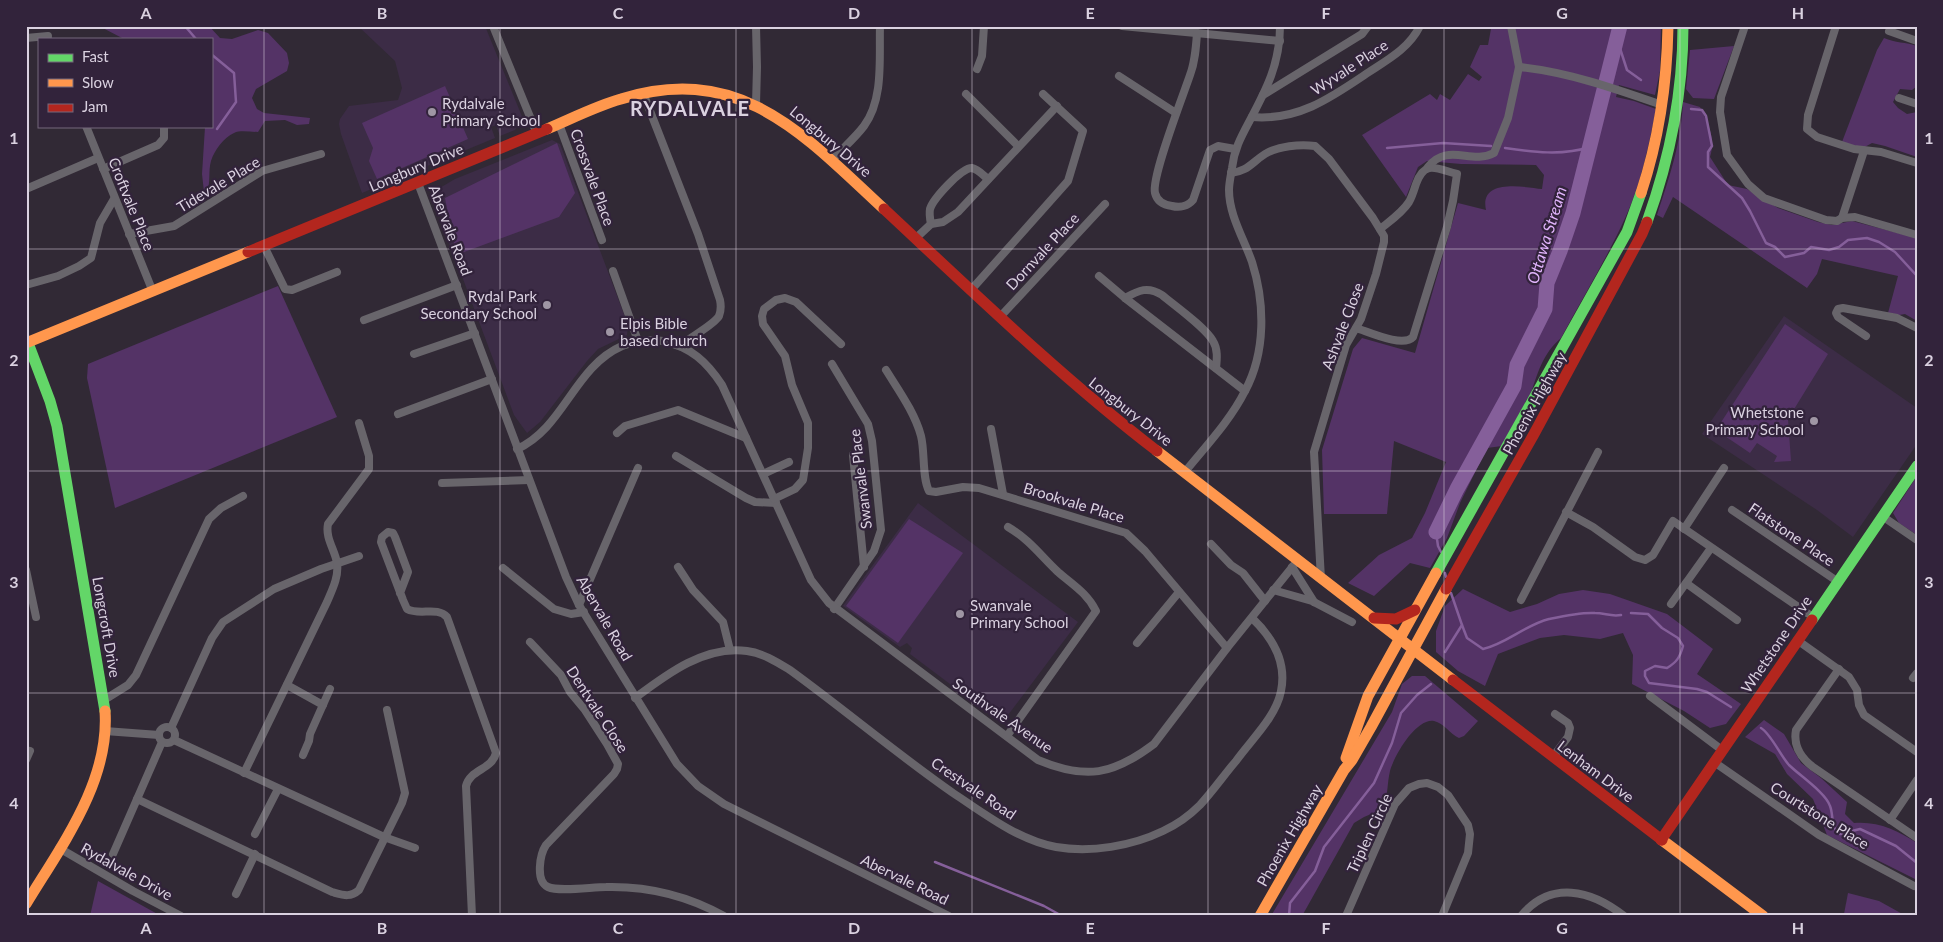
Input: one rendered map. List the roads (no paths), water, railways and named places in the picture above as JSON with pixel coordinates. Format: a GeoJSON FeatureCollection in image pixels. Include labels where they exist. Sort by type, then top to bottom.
{"type":"FeatureCollection","features":[{"type":"Feature","properties":{"kind":"street"},"geometry":{"type":"LineString","coordinates":[[26,38],[48,37],[44,26]]}},
{"type":"Feature","properties":{"kind":"street"},"geometry":{"type":"LineString","coordinates":[[493,26],[536,134]]}},
{"type":"Feature","properties":{"kind":"street"},"geometry":{"type":"LineString","coordinates":[[756,26],[756,104]]}},
{"type":"Feature","properties":{"kind":"street"},"geometry":{"type":"LineString","coordinates":[[832,160],[857,134],[872,113],[878,78],[880,26]]}},
{"type":"Feature","properties":{"kind":"street"},"geometry":{"type":"LineString","coordinates":[[977,69],[982,56],[984,26]]}},
{"type":"Feature","properties":{"kind":"street"},"geometry":{"type":"LineString","coordinates":[[1122,26],[1280,41]]}},
{"type":"Feature","properties":{"kind":"street"},"geometry":{"type":"LineString","coordinates":[[1184,473],[1225,422],[1245,391],[1258,353],[1262,318],[1261,303],[1252,263],[1231,204],[1229,191],[1235,149],[1263,95],[1277,61],[1280,26]]}},
{"type":"Feature","properties":{"kind":"street"},"geometry":{"type":"LineString","coordinates":[[1263,95],[1362,34],[1368,26]]}},
{"type":"Feature","properties":{"kind":"street","name":"Wyvale Place"},"geometry":{"type":"LineString","coordinates":[[1252,117],[1261,118],[1294,113],[1327,101],[1404,48],[1415,36],[1420,26]]}},
{"type":"Feature","properties":{"kind":"street"},"geometry":{"type":"LineString","coordinates":[[1231,173],[1245,170],[1266,153],[1290,147],[1315,146],[1328,159],[1380,229],[1404,209],[1410,201],[1420,175],[1435,159],[1448,154],[1483,157],[1494,153],[1508,118],[1519,67],[1511,26]]}},
{"type":"Feature","properties":{"kind":"street","name":"Phoenix Highway"},"geometry":{"type":"LineString","coordinates":[[1344,770],[1368,696],[1627,232],[1642,195],[1652,162],[1667,72],[1668,26]]}},
{"type":"Feature","properties":{"kind":"street","name":"Phoenix Highway"},"geometry":{"type":"LineString","coordinates":[[1260,916],[1344,770],[1359,748],[1412,649],[1534,434],[1642,234],[1656,199],[1675,124],[1682,69],[1683,26]]}},
{"type":"Feature","properties":{"kind":"street"},"geometry":{"type":"LineString","coordinates":[[1745,26],[1720,105],[1727,155],[1748,184],[1764,198],[1826,220],[1837,221],[1850,217],[1862,218],[1917,235]]}},
{"type":"Feature","properties":{"kind":"street"},"geometry":{"type":"LineString","coordinates":[[1836,26],[1808,115],[1806,126],[1810,133],[1854,149],[1881,152],[1917,163]]}},
{"type":"Feature","properties":{"kind":"street"},"geometry":{"type":"LineString","coordinates":[[1889,31],[1917,41]]}},
{"type":"Feature","properties":{"kind":"street"},"geometry":{"type":"LineString","coordinates":[[1197,33],[1192,68],[1154,185],[1156,198],[1161,202],[1176,207],[1189,204],[1193,200],[1210,150],[1218,146],[1235,149]]}},
{"type":"Feature","properties":{"kind":"street"},"geometry":{"type":"LineString","coordinates":[[1519,67],[1552,72],[1662,104]]}},
{"type":"Feature","properties":{"kind":"street"},"geometry":{"type":"LineString","coordinates":[[1119,76],[1176,114]]}},
{"type":"Feature","properties":{"kind":"street","name":"Longbury Drive"},"geometry":{"type":"LineString","coordinates":[[27,343],[620,100],[661,90],[706,91],[723,94],[756,104],[789,122],[1082,392],[1295,564],[1321,579],[1412,649]]}},
{"type":"Feature","properties":{"kind":"street"},"geometry":{"type":"LineString","coordinates":[[643,93],[699,238],[720,300],[721,310],[715,321],[694,334],[680,346]]}},
{"type":"Feature","properties":{"kind":"street"},"geometry":{"type":"LineString","coordinates":[[966,94],[1018,146]]}},
{"type":"Feature","properties":{"kind":"street"},"geometry":{"type":"LineString","coordinates":[[971,290],[1068,181],[1083,131],[1043,94]]}},
{"type":"Feature","properties":{"kind":"street"},"geometry":{"type":"LineString","coordinates":[[1899,98],[1917,103]]}},
{"type":"Feature","properties":{"kind":"street"},"geometry":{"type":"LineString","coordinates":[[916,238],[931,224],[949,220],[1057,106]]}},
{"type":"Feature","properties":{"kind":"street","name":"Crossvale Place"},"geometry":{"type":"LineString","coordinates":[[559,124],[602,240]]}},
{"type":"Feature","properties":{"kind":"street","name":"Croftvale Place"},"geometry":{"type":"LineString","coordinates":[[87,128],[153,292]]}},
{"type":"Feature","properties":{"kind":"street"},"geometry":{"type":"LineString","coordinates":[[103,169],[158,145],[164,138],[164,128]]}},
{"type":"Feature","properties":{"kind":"street"},"geometry":{"type":"LineString","coordinates":[[1842,218],[1864,150]]}},
{"type":"Feature","properties":{"kind":"street","name":"Tidevale Place"},"geometry":{"type":"LineString","coordinates":[[129,234],[174,226],[262,171],[321,154]]}},
{"type":"Feature","properties":{"kind":"street"},"geometry":{"type":"LineString","coordinates":[[26,189],[98,158]]}},
{"type":"Feature","properties":{"kind":"street"},"geometry":{"type":"LineString","coordinates":[[1356,328],[1402,342],[1413,337],[1447,227],[1457,174],[1428,167]]}},
{"type":"Feature","properties":{"kind":"street"},"geometry":{"type":"LineString","coordinates":[[931,224],[929,214],[934,202],[963,170],[971,168],[977,170],[988,180]]}},
{"type":"Feature","properties":{"kind":"street","name":"Abervale Road"},"geometry":{"type":"LineString","coordinates":[[418,183],[566,577],[581,609],[677,764],[712,797],[949,916]]}},
{"type":"Feature","properties":{"kind":"street"},"geometry":{"type":"LineString","coordinates":[[26,285],[58,276],[91,258],[100,223],[114,199]]}},
{"type":"Feature","properties":{"kind":"street","name":"Dornvale Place"},"geometry":{"type":"LineString","coordinates":[[1000,317],[1105,204]]}},
{"type":"Feature","properties":{"kind":"street","name":"Ashvale Close"},"geometry":{"type":"LineString","coordinates":[[1321,579],[1314,452],[1346,345],[1361,319],[1383,250],[1384,236],[1380,229]]}},
{"type":"Feature","properties":{"kind":"street"},"geometry":{"type":"LineString","coordinates":[[264,246],[285,289],[292,290],[337,272]]}},
{"type":"Feature","properties":{"kind":"street"},"geometry":{"type":"LineString","coordinates":[[613,271],[638,341]]}},
{"type":"Feature","properties":{"kind":"street"},"geometry":{"type":"LineString","coordinates":[[1099,276],[1124,298],[1245,391]]}},
{"type":"Feature","properties":{"kind":"street"},"geometry":{"type":"LineString","coordinates":[[364,320],[457,286]]}},
{"type":"Feature","properties":{"kind":"street"},"geometry":{"type":"LineString","coordinates":[[1124,298],[1142,289],[1155,290],[1162,295],[1208,333],[1214,341],[1217,355],[1216,368]]}},
{"type":"Feature","properties":{"kind":"street"},"geometry":{"type":"LineString","coordinates":[[676,456],[755,502],[775,501],[795,489],[803,480],[808,448],[808,423],[792,385],[784,356],[763,324],[764,310],[776,300],[785,298],[796,302],[840,344]]}},
{"type":"Feature","properties":{"kind":"street"},"geometry":{"type":"LineString","coordinates":[[1866,336],[1838,317],[1836,313],[1838,309],[1847,308],[1897,318],[1916,326]]}},
{"type":"Feature","properties":{"kind":"street"},"geometry":{"type":"LineString","coordinates":[[414,354],[475,333]]}},
{"type":"Feature","properties":{"kind":"street","name":"Southvale Avenue"},"geometry":{"type":"LineString","coordinates":[[517,449],[529,444],[540,434],[596,362],[612,351],[638,341],[657,340],[680,346],[703,359],[722,385],[811,580],[834,609],[1038,760],[1068,771],[1101,772],[1121,766],[1154,744],[1226,648],[1295,564]]}},
{"type":"Feature","properties":{"kind":"street","name":"Longcroft Drive"},"geometry":{"type":"LineString","coordinates":[[26,904],[88,796],[96,773],[105,731],[104,700],[56,426],[50,401],[27,343]]}},
{"type":"Feature","properties":{"kind":"street","name":"Swanvale Place"},"geometry":{"type":"LineString","coordinates":[[832,364],[865,416],[872,441],[881,530],[874,551],[834,609]]}},
{"type":"Feature","properties":{"kind":"street","name":"Brookvale Place"},"geometry":{"type":"LineString","coordinates":[[886,370],[914,418],[920,435],[927,488],[932,492],[963,487],[979,488],[1126,533],[1141,546],[1226,648]]}},
{"type":"Feature","properties":{"kind":"street"},"geometry":{"type":"LineString","coordinates":[[398,414],[492,379]]}},
{"type":"Feature","properties":{"kind":"street"},"geometry":{"type":"LineString","coordinates":[[617,433],[625,426],[678,410],[746,438]]}},
{"type":"Feature","properties":{"kind":"street"},"geometry":{"type":"LineString","coordinates":[[244,773],[327,602],[336,579],[337,563],[328,535],[328,524],[369,469],[368,456],[359,423]]}},
{"type":"Feature","properties":{"kind":"street"},"geometry":{"type":"LineString","coordinates":[[990,429],[1003,494]]}},
{"type":"Feature","properties":{"kind":"street"},"geometry":{"type":"LineString","coordinates":[[1521,600],[1598,452]]}},
{"type":"Feature","properties":{"kind":"street","name":"Swanvale Place"},"geometry":{"type":"LineString","coordinates":[[853,456],[864,567]]}},
{"type":"Feature","properties":{"kind":"street"},"geometry":{"type":"LineString","coordinates":[[763,474],[789,462]]}},
{"type":"Feature","properties":{"kind":"street","name":"Whetstone Drive"},"geometry":{"type":"LineString","coordinates":[[1661,840],[1917,466]]}},
{"type":"Feature","properties":{"kind":"street"},"geometry":{"type":"LineString","coordinates":[[503,568],[554,609],[571,614],[581,609],[638,468]]}},
{"type":"Feature","properties":{"kind":"street"},"geometry":{"type":"LineString","coordinates":[[1684,528],[1724,468]]}},
{"type":"Feature","properties":{"kind":"street"},"geometry":{"type":"LineString","coordinates":[[442,483],[529,480]]}},
{"type":"Feature","properties":{"kind":"street"},"geometry":{"type":"LineString","coordinates":[[104,700],[128,685],[136,675],[208,519],[221,508],[242,496]]}},
{"type":"Feature","properties":{"kind":"street","name":"Flatstone Place"},"geometry":{"type":"LineString","coordinates":[[1732,510],[1837,581]]}},
{"type":"Feature","properties":{"kind":"street"},"geometry":{"type":"LineString","coordinates":[[1566,512],[1592,527],[1633,556],[1645,560],[1653,555],[1673,521],[1813,617]]}},
{"type":"Feature","properties":{"kind":"street"},"geometry":{"type":"LineString","coordinates":[[1882,516],[1917,540]]}},
{"type":"Feature","properties":{"kind":"street"},"geometry":{"type":"LineString","coordinates":[[1007,736],[1096,611],[1083,592],[1058,572],[1031,543],[1008,527]]}},
{"type":"Feature","properties":{"kind":"street"},"geometry":{"type":"LineString","coordinates":[[400,593],[408,572],[396,537],[393,533],[388,532],[384,534],[381,542],[400,593],[407,609],[412,612],[439,612],[447,617],[496,754],[495,760],[471,776],[466,786],[472,916]]}},
{"type":"Feature","properties":{"kind":"street"},"geometry":{"type":"LineString","coordinates":[[1211,544],[1231,565],[1243,573],[1265,601]]}},
{"type":"Feature","properties":{"kind":"street"},"geometry":{"type":"LineString","coordinates":[[1670,604],[1711,548]]}},
{"type":"Feature","properties":{"kind":"street"},"geometry":{"type":"LineString","coordinates":[[171,728],[212,638],[223,622],[274,588],[359,556]]}},
{"type":"Feature","properties":{"kind":"street"},"geometry":{"type":"LineString","coordinates":[[1295,564],[1314,602]]}},
{"type":"Feature","properties":{"kind":"street"},"geometry":{"type":"LineString","coordinates":[[678,567],[693,590],[723,622],[730,650]]}},
{"type":"Feature","properties":{"kind":"street"},"geometry":{"type":"LineString","coordinates":[[321,569],[336,579]]}},
{"type":"Feature","properties":{"kind":"street"},"geometry":{"type":"LineString","coordinates":[[26,570],[36,617]]}},
{"type":"Feature","properties":{"kind":"street"},"geometry":{"type":"LineString","coordinates":[[1686,584],[1737,620]]}},
{"type":"Feature","properties":{"kind":"street"},"geometry":{"type":"LineString","coordinates":[[1273,590],[1314,602],[1352,622]]}},
{"type":"Feature","properties":{"kind":"street"},"geometry":{"type":"LineString","coordinates":[[1137,644],[1179,592]]}},
{"type":"Feature","properties":{"kind":"street"},"geometry":{"type":"LineString","coordinates":[[1370,616],[1390,621],[1397,620],[1418,608]]}},
{"type":"Feature","properties":{"kind":"street","name":"Crestvale Road"},"geometry":{"type":"LineString","coordinates":[[635,698],[662,678],[708,654],[730,650],[749,651],[767,657],[790,670],[932,778],[991,819],[1006,827],[1037,842],[1056,847],[1092,848],[1123,844],[1163,831],[1182,820],[1200,806],[1264,725],[1274,709],[1281,692],[1281,660],[1263,629],[1252,618]]}},
{"type":"Feature","properties":{"kind":"street"},"geometry":{"type":"LineString","coordinates":[[1797,640],[1839,670],[1854,684],[1864,716],[1917,752]]}},
{"type":"Feature","properties":{"kind":"street","name":"Dentvale Close"},"geometry":{"type":"LineString","coordinates":[[530,642],[560,675],[570,692],[585,710],[618,764],[618,769],[614,774],[542,850],[540,869],[544,885],[557,889],[637,888],[679,897],[724,916]]}},
{"type":"Feature","properties":{"kind":"street","name":"Lenham Drive"},"geometry":{"type":"LineString","coordinates":[[1412,649],[1763,916]]}},
{"type":"Feature","properties":{"kind":"street"},"geometry":{"type":"LineString","coordinates":[[1839,670],[1796,730],[1795,737],[1801,757],[1917,838]]}},
{"type":"Feature","properties":{"kind":"street"},"geometry":{"type":"LineString","coordinates":[[287,686],[323,705]]}},
{"type":"Feature","properties":{"kind":"street"},"geometry":{"type":"LineString","coordinates":[[303,755],[330,689]]}},
{"type":"Feature","properties":{"kind":"street"},"geometry":{"type":"LineString","coordinates":[[1650,696],[1722,750]]}},
{"type":"Feature","properties":{"kind":"street"},"geometry":{"type":"LineString","coordinates":[[137,799],[332,892],[350,896],[359,890],[402,803],[404,793],[387,710]]}},
{"type":"Feature","properties":{"kind":"street"},"geometry":{"type":"LineString","coordinates":[[1553,757],[1568,737],[1570,728],[1568,723],[1555,714]]}},
{"type":"Feature","properties":{"kind":"street"},"geometry":{"type":"LineString","coordinates":[[113,854],[137,799],[163,728],[171,728]]}},
{"type":"Feature","properties":{"kind":"street"},"geometry":{"type":"LineString","coordinates":[[171,728],[175,734],[174,740]]}},
{"type":"Feature","properties":{"kind":"street"},"geometry":{"type":"LineString","coordinates":[[105,731],[160,739],[167,744],[174,740]]}},
{"type":"Feature","properties":{"kind":"street"},"geometry":{"type":"LineString","coordinates":[[174,740],[384,837],[415,848]]}},
{"type":"Feature","properties":{"kind":"street"},"geometry":{"type":"LineString","coordinates":[[26,760],[30,751]]}},
{"type":"Feature","properties":{"kind":"street","name":"Courtstone Place"},"geometry":{"type":"LineString","coordinates":[[1714,762],[1820,835],[1914,886]]}},
{"type":"Feature","properties":{"kind":"street"},"geometry":{"type":"LineString","coordinates":[[1890,820],[1917,780]]}},
{"type":"Feature","properties":{"kind":"street","name":"Triplen Circle"},"geometry":{"type":"LineString","coordinates":[[1346,916],[1395,804],[1409,788],[1427,783],[1438,787],[1448,796],[1468,825],[1470,834],[1468,853],[1442,916]]}},
{"type":"Feature","properties":{"kind":"street"},"geometry":{"type":"LineString","coordinates":[[255,834],[278,789]]}},
{"type":"Feature","properties":{"kind":"street","name":"Rydalvale Drive"},"geometry":{"type":"LineString","coordinates":[[59,848],[181,916]]}},
{"type":"Feature","properties":{"kind":"street"},"geometry":{"type":"LineString","coordinates":[[236,894],[255,854]]}},
{"type":"Feature","properties":{"kind":"street"},"geometry":{"type":"LineString","coordinates":[[1521,916],[1537,900],[1560,892],[1596,898],[1624,916]]}},
{"type":"Feature","properties":{"kind":"waterway"},"geometry":{"type":"LineString","coordinates":[[185,26],[195,38]]}},
{"type":"Feature","properties":{"kind":"waterway","name":"Ottawa Stream"},"geometry":{"type":"LineString","coordinates":[[1436,532],[1457,489],[1514,386],[1517,365],[1545,309],[1547,283],[1573,213],[1620,26]]}},
{"type":"Feature","properties":{"kind":"waterway"},"geometry":{"type":"LineString","coordinates":[[1617,39],[1627,70],[1641,80]]}},
{"type":"Feature","properties":{"kind":"waterway"},"geometry":{"type":"LineString","coordinates":[[212,55],[234,73],[236,102],[217,129]]}},
{"type":"Feature","properties":{"kind":"waterway"},"geometry":{"type":"LineString","coordinates":[[1691,109],[1702,110],[1706,116],[1712,146],[1708,152],[1708,167],[1742,198],[1766,243],[1775,247],[1785,257],[1804,253],[1811,247],[1829,250],[1839,247],[1848,240],[1867,238],[1879,242],[1895,252],[1917,276]]}},
{"type":"Feature","properties":{"kind":"waterway"},"geometry":{"type":"LineString","coordinates":[[1387,148],[1443,143],[1491,146]]}},
{"type":"Feature","properties":{"kind":"waterway"},"geometry":{"type":"LineString","coordinates":[[1505,148],[1537,152],[1569,152],[1590,147]]}},
{"type":"Feature","properties":{"kind":"waterway","name":"Ottawa Stream"},"geometry":{"type":"LineString","coordinates":[[1436,532],[1441,552]]}},
{"type":"Feature","properties":{"kind":"waterway","name":"Ottawa Stream"},"geometry":{"type":"LineString","coordinates":[[1445,573],[1446,577]]}},
{"type":"Feature","properties":{"kind":"waterway","name":"Ottawa Stream"},"geometry":{"type":"LineString","coordinates":[[1445,652],[1462,625],[1451,593]]}},
{"type":"Feature","properties":{"kind":"waterway"},"geometry":{"type":"LineString","coordinates":[[1462,625],[1467,638],[1483,649],[1500,643],[1549,619],[1584,613],[1621,615]]}},
{"type":"Feature","properties":{"kind":"waterway"},"geometry":{"type":"LineString","coordinates":[[1631,613],[1648,614],[1662,628],[1678,638],[1683,646],[1678,659],[1667,668],[1655,666],[1645,671],[1645,676],[1649,683],[1697,689],[1707,692],[1731,707]]}},
{"type":"Feature","properties":{"kind":"waterway","name":"Ottawa Stream"},"geometry":{"type":"LineString","coordinates":[[1289,916],[1290,903],[1315,871],[1324,847],[1374,783],[1392,743],[1401,713],[1417,695],[1431,684]]}},
{"type":"Feature","properties":{"kind":"waterway"},"geometry":{"type":"LineString","coordinates":[[1761,728],[1789,765],[1828,801],[1833,825],[1840,834],[1860,829],[1896,846],[1917,863]]}},
{"type":"Feature","properties":{"kind":"waterway"},"geometry":{"type":"LineString","coordinates":[[935,862],[1044,906],[1062,916]]}},
{"type":"Feature","properties":{"kind":"place","name":"Rydalvale Primary School"},"geometry":{"type":"Point","coordinates":[432,112]}},
{"type":"Feature","properties":{"kind":"place","name":"Rydal Park Secondary School"},"geometry":{"type":"Point","coordinates":[547,305]}},
{"type":"Feature","properties":{"kind":"place","name":"Elpis Bible based church"},"geometry":{"type":"Point","coordinates":[610,332]}},
{"type":"Feature","properties":{"kind":"place","name":"Whetstone Primary School"},"geometry":{"type":"Point","coordinates":[1814,421]}},
{"type":"Feature","properties":{"kind":"place","name":"Swanvale Primary School"},"geometry":{"type":"Point","coordinates":[960,614]}},
{"type":"Feature","properties":{"kind":"district","name":"RYDALVALE"},"geometry":{"type":"Point","coordinates":[690,108]}}]}
